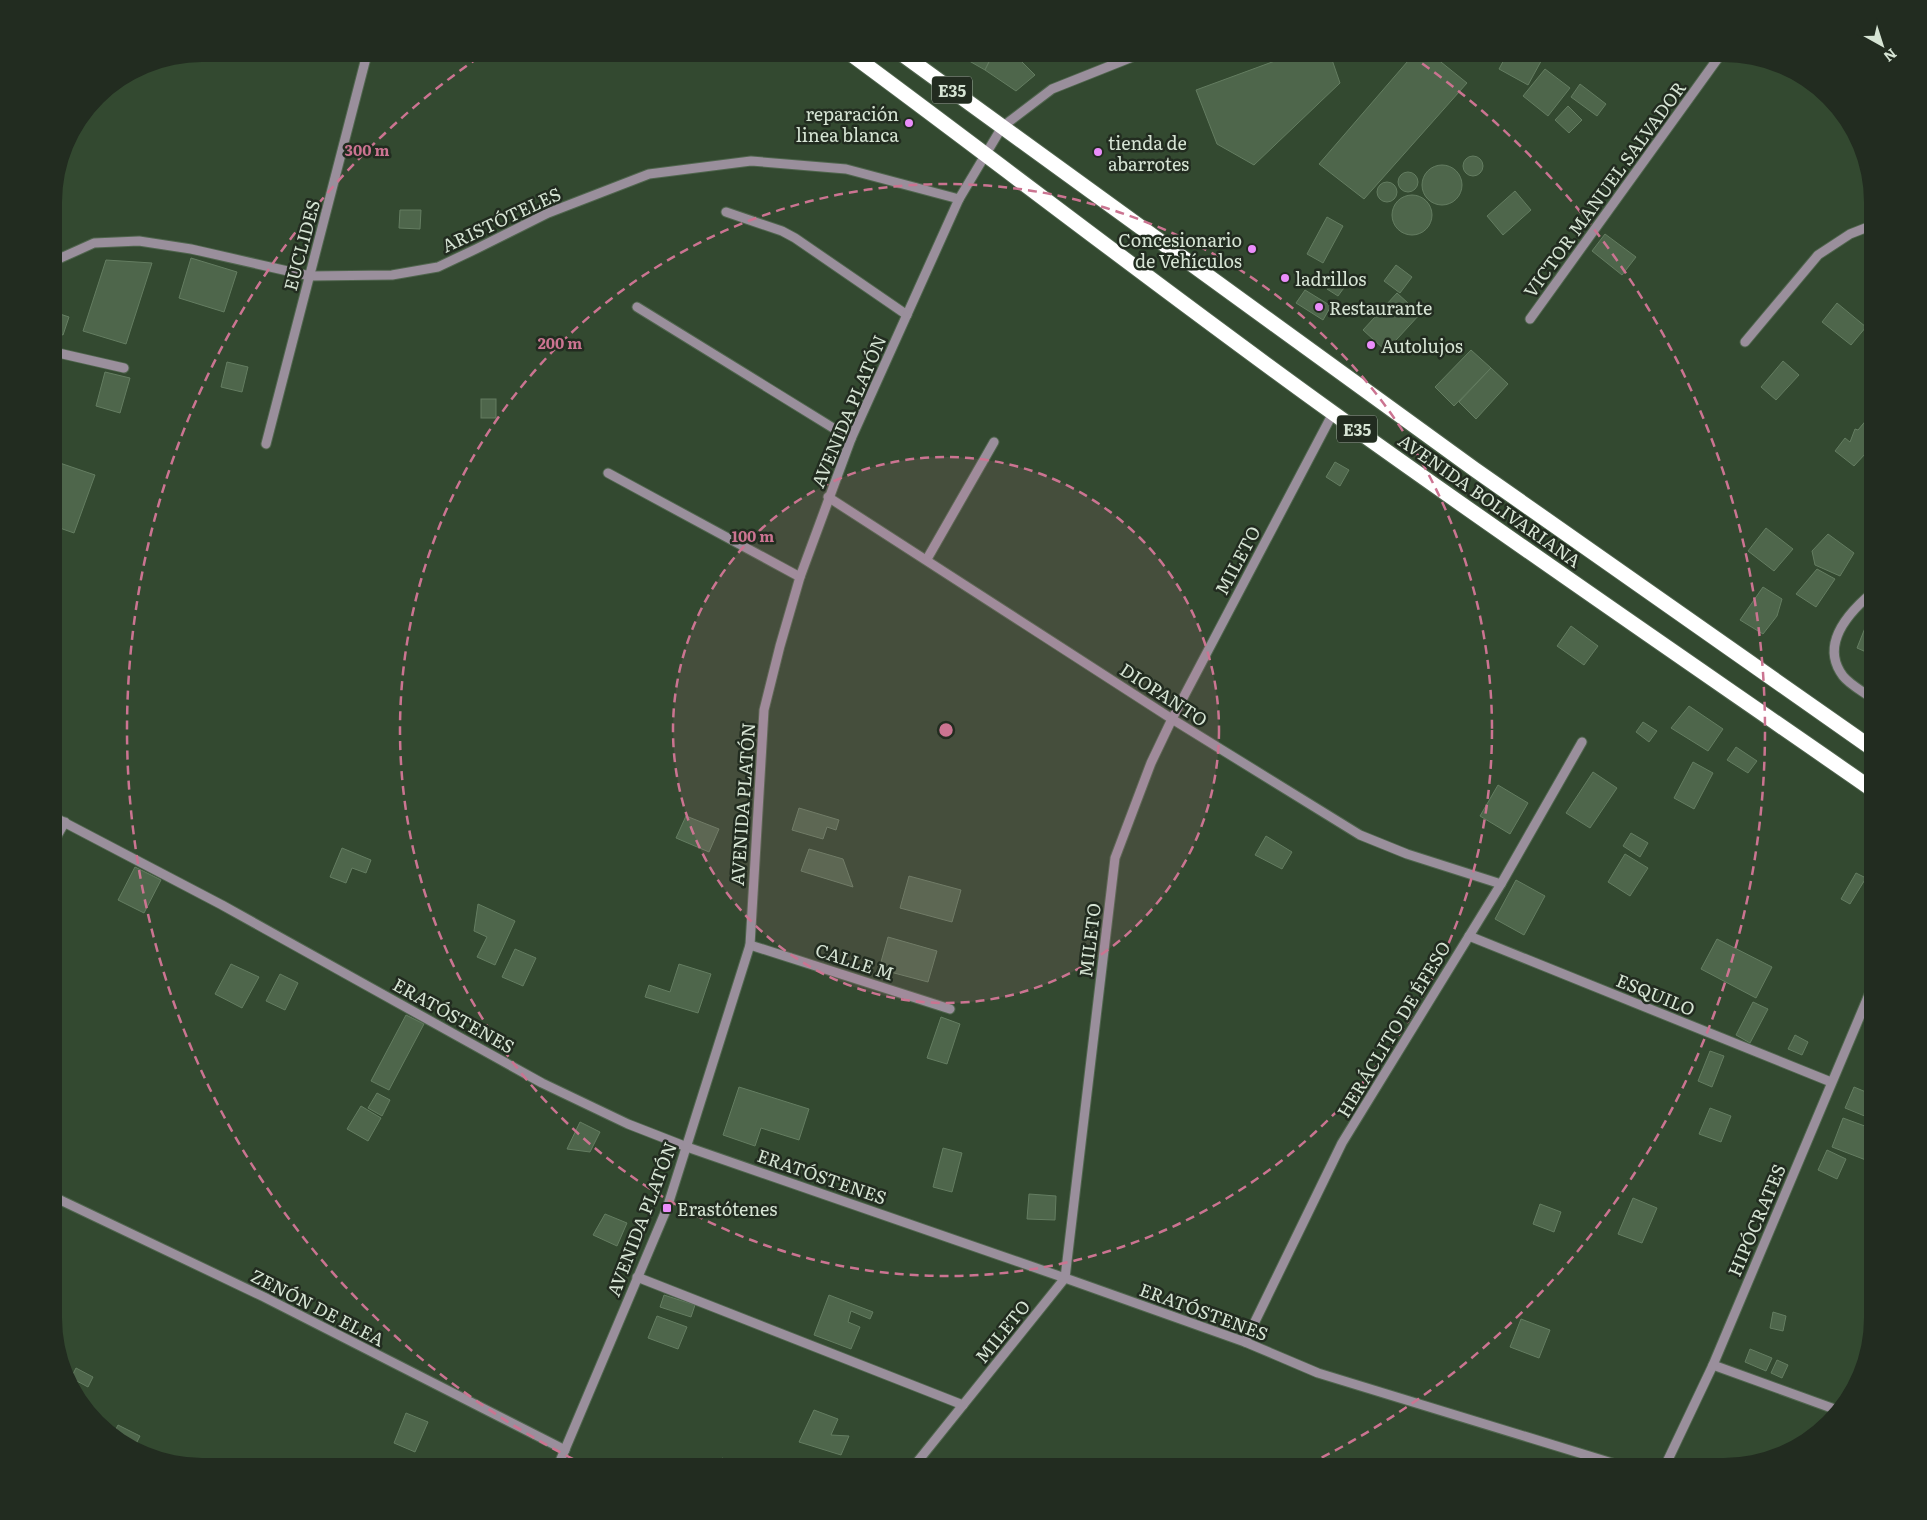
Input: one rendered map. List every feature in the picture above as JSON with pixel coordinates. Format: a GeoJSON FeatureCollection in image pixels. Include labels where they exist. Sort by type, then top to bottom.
{"type":"FeatureCollection","features":[{"type":"Feature","properties":{"kind":"highway","name":"AVENIDA BOLIVARIANA"},"geometry":{"type":"LineString","coordinates":[[862,62],[1333,413],[1864,784]]}},
{"type":"Feature","properties":{"kind":"highway","name":"AVENIDA BOLIVARIANA"},"geometry":{"type":"LineString","coordinates":[[913,62],[1474,469],[1864,743]]}},
{"type":"Feature","properties":{"kind":"street","name":"EUCLIDES"},"geometry":{"type":"LineString","coordinates":[[266,444],[365,62]]}},
{"type":"Feature","properties":{"kind":"street"},"geometry":{"type":"LineString","coordinates":[[1002,127],[1052,89],[1120,62]]}},
{"type":"Feature","properties":{"kind":"street","name":"VICTOR MANUEL SALVADOR"},"geometry":{"type":"LineString","coordinates":[[1530,320],[1715,62]]}},
{"type":"Feature","properties":{"kind":"street","name":"AVENIDA PLATÓN"},"geometry":{"type":"LineString","coordinates":[[562,1458],[667,1208],[750,945],[764,710],[800,577],[851,439],[959,199],[1002,127]]}},
{"type":"Feature","properties":{"kind":"street","name":"ARISTÓTELES"},"geometry":{"type":"LineString","coordinates":[[63,257],[94,243],[139,241],[191,249],[310,276],[392,275],[438,267],[548,213],[649,174],[751,161],[846,169],[959,199]]}},
{"type":"Feature","properties":{"kind":"street"},"geometry":{"type":"LineString","coordinates":[[726,212],[782,231],[795,238],[907,315]]}},
{"type":"Feature","properties":{"kind":"street"},"geometry":{"type":"LineString","coordinates":[[1745,342],[1818,255],[1850,234],[1864,229]]}},
{"type":"Feature","properties":{"kind":"street"},"geometry":{"type":"LineString","coordinates":[[637,307],[851,439]]}},
{"type":"Feature","properties":{"kind":"street"},"geometry":{"type":"LineString","coordinates":[[63,354],[124,368]]}},
{"type":"Feature","properties":{"kind":"street","name":"MILETO"},"geometry":{"type":"LineString","coordinates":[[920,1458],[1065,1278],[1115,858],[1151,763],[1172,719],[1333,413]]}},
{"type":"Feature","properties":{"kind":"street"},"geometry":{"type":"LineString","coordinates":[[927,559],[994,442]]}},
{"type":"Feature","properties":{"kind":"street"},"geometry":{"type":"LineString","coordinates":[[608,473],[800,577]]}},
{"type":"Feature","properties":{"kind":"street","name":"DIOPANTO"},"geometry":{"type":"LineString","coordinates":[[828,497],[927,559],[1172,719],[1360,834],[1407,854],[1501,884]]}},
{"type":"Feature","properties":{"kind":"street"},"geometry":{"type":"LineString","coordinates":[[1864,600],[1855,607],[1838,632],[1833,656],[1843,676],[1864,693]]}},
{"type":"Feature","properties":{"kind":"street","name":"HERÁCLITO DE ÉFESO"},"geometry":{"type":"LineString","coordinates":[[1245,1342],[1342,1143],[1501,884],[1582,742]]}},
{"type":"Feature","properties":{"kind":"street","name":"ERATÓSTENES"},"geometry":{"type":"LineString","coordinates":[[65,822],[222,905],[542,1083],[628,1124],[687,1147],[1245,1342],[1318,1373],[1596,1458]]}},
{"type":"Feature","properties":{"kind":"street","name":"ESQUILO"},"geometry":{"type":"LineString","coordinates":[[1469,936],[1831,1082]]}},
{"type":"Feature","properties":{"kind":"street","name":"CALLE M"},"geometry":{"type":"LineString","coordinates":[[750,945],[950,1009]]}},
{"type":"Feature","properties":{"kind":"street","name":"HIPÓCRATES"},"geometry":{"type":"LineString","coordinates":[[1669,1458],[1713,1365],[1864,1006]]}},
{"type":"Feature","properties":{"kind":"street","name":"ZENÓN DE ELEA"},"geometry":{"type":"LineString","coordinates":[[63,1201],[264,1297],[565,1450]]}},
{"type":"Feature","properties":{"kind":"street"},"geometry":{"type":"LineString","coordinates":[[638,1277],[963,1405]]}},
{"type":"Feature","properties":{"kind":"street"},"geometry":{"type":"LineString","coordinates":[[1713,1365],[1832,1408]]}},
{"type":"Feature","properties":{"kind":"building"},"geometry":{"type":"Polygon","coordinates":[[[971,62],[989,62],[985,70],[971,62]]]}},
{"type":"Feature","properties":{"kind":"building"},"geometry":{"type":"Polygon","coordinates":[[[989,62],[1022,62],[1035,75],[1016,91],[985,70],[989,62]]]}},
{"type":"Feature","properties":{"kind":"building"},"geometry":{"type":"Polygon","coordinates":[[[1272,62],[1333,62],[1340,83],[1254,165],[1217,144],[1196,90],[1272,62]]]}},
{"type":"Feature","properties":{"kind":"building"},"geometry":{"type":"Polygon","coordinates":[[[1407,62],[1441,62],[1467,83],[1364,199],[1319,164],[1407,62]]]}},
{"type":"Feature","properties":{"kind":"building"},"geometry":{"type":"Polygon","coordinates":[[[1503,62],[1541,62],[1528,85],[1499,69],[1503,62]]]}},
{"type":"Feature","properties":{"kind":"building"},"geometry":{"type":"Polygon","coordinates":[[[1545,69],[1570,88],[1548,116],[1523,96],[1545,69]]]}},
{"type":"Feature","properties":{"kind":"building"},"geometry":{"type":"Polygon","coordinates":[[[1580,84],[1606,104],[1597,116],[1571,97],[1580,84]]]}},
{"type":"Feature","properties":{"kind":"building"},"geometry":{"type":"Polygon","coordinates":[[[1568,106],[1582,120],[1569,133],[1555,120],[1568,106]]]}},
{"type":"Feature","properties":{"kind":"building"},"geometry":{"type":"Polygon","coordinates":[[[1473,156],[1480,159],[1483,166],[1480,173],[1473,176],[1466,173],[1463,166],[1466,159],[1473,156]]]}},
{"type":"Feature","properties":{"kind":"building"},"geometry":{"type":"Polygon","coordinates":[[[1446,165],[1453,168],[1459,174],[1462,185],[1461,193],[1453,202],[1446,205],[1438,205],[1431,202],[1423,193],[1422,181],[1425,174],[1434,166],[1446,165]]]}},
{"type":"Feature","properties":{"kind":"building"},"geometry":{"type":"Polygon","coordinates":[[[1408,172],[1415,175],[1418,182],[1415,189],[1408,192],[1401,189],[1398,182],[1401,175],[1408,172]]]}},
{"type":"Feature","properties":{"kind":"building"},"geometry":{"type":"Polygon","coordinates":[[[1383,182],[1391,182],[1397,188],[1397,196],[1391,202],[1383,202],[1377,196],[1377,188],[1383,182]]]}},
{"type":"Feature","properties":{"kind":"building"},"geometry":{"type":"Polygon","coordinates":[[[1515,191],[1531,210],[1503,235],[1487,216],[1515,191]]]}},
{"type":"Feature","properties":{"kind":"building"},"geometry":{"type":"Polygon","coordinates":[[[1416,195],[1423,198],[1429,204],[1432,215],[1431,223],[1423,232],[1416,235],[1408,235],[1401,232],[1393,223],[1392,211],[1395,204],[1404,196],[1416,195]]]}},
{"type":"Feature","properties":{"kind":"building"},"geometry":{"type":"Polygon","coordinates":[[[400,210],[421,210],[420,229],[399,228],[400,210]]]}},
{"type":"Feature","properties":{"kind":"building"},"geometry":{"type":"Polygon","coordinates":[[[1327,217],[1343,226],[1323,263],[1307,254],[1327,217]]]}},
{"type":"Feature","properties":{"kind":"building"},"geometry":{"type":"Polygon","coordinates":[[[1605,234],[1636,257],[1622,275],[1592,251],[1605,234]]]}},
{"type":"Feature","properties":{"kind":"building"},"geometry":{"type":"Polygon","coordinates":[[[191,258],[237,272],[224,312],[179,298],[191,258]]]}},
{"type":"Feature","properties":{"kind":"building"},"geometry":{"type":"Polygon","coordinates":[[[106,260],[152,263],[126,344],[83,331],[106,260]]]}},
{"type":"Feature","properties":{"kind":"building"},"geometry":{"type":"Polygon","coordinates":[[[1396,265],[1412,277],[1400,293],[1384,281],[1396,265]]]}},
{"type":"Feature","properties":{"kind":"building"},"geometry":{"type":"Polygon","coordinates":[[[1340,271],[1351,278],[1338,296],[1327,289],[1340,271]]]}},
{"type":"Feature","properties":{"kind":"building"},"geometry":{"type":"Polygon","coordinates":[[[1305,290],[1331,306],[1323,320],[1296,303],[1305,290]]]}},
{"type":"Feature","properties":{"kind":"building"},"geometry":{"type":"Polygon","coordinates":[[[1397,293],[1420,314],[1386,351],[1363,330],[1397,293]]]}},
{"type":"Feature","properties":{"kind":"building"},"geometry":{"type":"Polygon","coordinates":[[[1837,303],[1864,325],[1864,329],[1851,345],[1822,322],[1837,303]]]}},
{"type":"Feature","properties":{"kind":"building"},"geometry":{"type":"Polygon","coordinates":[[[63,315],[69,317],[63,335],[63,315]]]}},
{"type":"Feature","properties":{"kind":"building"},"geometry":{"type":"Polygon","coordinates":[[[1471,350],[1491,368],[1454,406],[1435,387],[1471,350]]]}},
{"type":"Feature","properties":{"kind":"building"},"geometry":{"type":"Polygon","coordinates":[[[1783,361],[1799,375],[1776,400],[1761,387],[1783,361]]]}},
{"type":"Feature","properties":{"kind":"building"},"geometry":{"type":"Polygon","coordinates":[[[227,362],[248,367],[242,392],[221,387],[227,362]]]}},
{"type":"Feature","properties":{"kind":"building"},"geometry":{"type":"Polygon","coordinates":[[[1491,368],[1508,384],[1476,419],[1459,402],[1491,368]]]}},
{"type":"Feature","properties":{"kind":"building"},"geometry":{"type":"Polygon","coordinates":[[[105,372],[130,378],[120,413],[96,406],[105,372]]]}},
{"type":"Feature","properties":{"kind":"building"},"geometry":{"type":"Polygon","coordinates":[[[481,399],[496,399],[496,418],[481,418],[481,399]]]}},
{"type":"Feature","properties":{"kind":"building"},"geometry":{"type":"Polygon","coordinates":[[[1864,423],[1864,455],[1854,466],[1835,451],[1845,438],[1850,442],[1855,429],[1858,430],[1864,423]]]}},
{"type":"Feature","properties":{"kind":"building"},"geometry":{"type":"Polygon","coordinates":[[[1335,462],[1349,470],[1340,486],[1326,477],[1335,462]]]}},
{"type":"Feature","properties":{"kind":"building"},"geometry":{"type":"Polygon","coordinates":[[[63,464],[95,475],[74,533],[63,529],[63,464]]]}},
{"type":"Feature","properties":{"kind":"building"},"geometry":{"type":"Polygon","coordinates":[[[1766,528],[1793,549],[1774,571],[1748,551],[1766,528]]]}},
{"type":"Feature","properties":{"kind":"building"},"geometry":{"type":"Polygon","coordinates":[[[1828,534],[1854,553],[1840,576],[1815,565],[1812,551],[1828,534]]]}},
{"type":"Feature","properties":{"kind":"building"},"geometry":{"type":"Polygon","coordinates":[[[1817,569],[1835,579],[1816,607],[1796,594],[1817,569]]]}},
{"type":"Feature","properties":{"kind":"building"},"geometry":{"type":"Polygon","coordinates":[[[1763,587],[1782,599],[1777,616],[1763,634],[1740,620],[1763,587]]]}},
{"type":"Feature","properties":{"kind":"building"},"geometry":{"type":"Polygon","coordinates":[[[1571,626],[1598,646],[1584,665],[1557,646],[1571,626]]]}},
{"type":"Feature","properties":{"kind":"building"},"geometry":{"type":"Polygon","coordinates":[[[1864,630],[1864,651],[1857,648],[1864,630]]]}},
{"type":"Feature","properties":{"kind":"building"},"geometry":{"type":"Polygon","coordinates":[[[1689,706],[1723,729],[1708,751],[1671,728],[1689,706]]]}},
{"type":"Feature","properties":{"kind":"building"},"geometry":{"type":"Polygon","coordinates":[[[1643,722],[1657,731],[1649,742],[1636,732],[1643,722]]]}},
{"type":"Feature","properties":{"kind":"building"},"geometry":{"type":"Polygon","coordinates":[[[1736,747],[1757,761],[1748,773],[1727,760],[1736,747]]]}},
{"type":"Feature","properties":{"kind":"building"},"geometry":{"type":"Polygon","coordinates":[[[1693,762],[1713,773],[1694,809],[1674,798],[1693,762]]]}},
{"type":"Feature","properties":{"kind":"building"},"geometry":{"type":"Polygon","coordinates":[[[1593,772],[1617,788],[1590,828],[1566,813],[1593,772]]]}},
{"type":"Feature","properties":{"kind":"building"},"geometry":{"type":"Polygon","coordinates":[[[1498,785],[1528,803],[1510,834],[1480,816],[1498,785]]]}},
{"type":"Feature","properties":{"kind":"building"},"geometry":{"type":"Polygon","coordinates":[[[799,808],[839,820],[836,830],[827,827],[823,839],[792,830],[799,808]]]}},
{"type":"Feature","properties":{"kind":"building"},"geometry":{"type":"Polygon","coordinates":[[[686,816],[719,829],[709,852],[676,838],[686,816]]]}},
{"type":"Feature","properties":{"kind":"building"},"geometry":{"type":"Polygon","coordinates":[[[1631,833],[1648,843],[1640,857],[1623,846],[1631,833]]]}},
{"type":"Feature","properties":{"kind":"building"},"geometry":{"type":"Polygon","coordinates":[[[1266,836],[1292,852],[1282,869],[1255,855],[1266,836]]]}},
{"type":"Feature","properties":{"kind":"building"},"geometry":{"type":"Polygon","coordinates":[[[342,848],[371,860],[366,873],[352,868],[346,883],[330,877],[342,848]]]}},
{"type":"Feature","properties":{"kind":"building"},"geometry":{"type":"Polygon","coordinates":[[[809,849],[843,859],[853,887],[801,871],[809,849]]]}},
{"type":"Feature","properties":{"kind":"building"},"geometry":{"type":"Polygon","coordinates":[[[1625,854],[1648,868],[1630,896],[1608,882],[1625,854]]]}},
{"type":"Feature","properties":{"kind":"building"},"geometry":{"type":"Polygon","coordinates":[[[135,867],[161,880],[144,913],[118,900],[135,867]]]}},
{"type":"Feature","properties":{"kind":"building"},"geometry":{"type":"Polygon","coordinates":[[[1856,873],[1864,877],[1864,881],[1850,904],[1841,899],[1856,873]]]}},
{"type":"Feature","properties":{"kind":"building"},"geometry":{"type":"Polygon","coordinates":[[[909,876],[961,890],[952,922],[900,908],[909,876]]]}},
{"type":"Feature","properties":{"kind":"building"},"geometry":{"type":"Polygon","coordinates":[[[1516,880],[1545,896],[1524,935],[1495,919],[1516,880]]]}},
{"type":"Feature","properties":{"kind":"building"},"geometry":{"type":"Polygon","coordinates":[[[478,904],[515,921],[495,965],[477,957],[487,937],[474,931],[478,904]]]}},
{"type":"Feature","properties":{"kind":"building"},"geometry":{"type":"Polygon","coordinates":[[[888,937],[937,951],[928,982],[879,969],[888,937]]]}},
{"type":"Feature","properties":{"kind":"building"},"geometry":{"type":"Polygon","coordinates":[[[1717,939],[1772,967],[1756,998],[1701,969],[1717,939]]]}},
{"type":"Feature","properties":{"kind":"building"},"geometry":{"type":"Polygon","coordinates":[[[515,949],[536,958],[523,986],[502,977],[515,949]]]}},
{"type":"Feature","properties":{"kind":"building"},"geometry":{"type":"Polygon","coordinates":[[[231,964],[259,977],[242,1008],[215,994],[231,964]]]}},
{"type":"Feature","properties":{"kind":"building"},"geometry":{"type":"Polygon","coordinates":[[[679,964],[711,974],[698,1013],[645,997],[649,985],[670,992],[679,964]]]}},
{"type":"Feature","properties":{"kind":"building"},"geometry":{"type":"Polygon","coordinates":[[[280,974],[298,983],[285,1010],[266,1001],[280,974]]]}},
{"type":"Feature","properties":{"kind":"building"},"geometry":{"type":"Polygon","coordinates":[[[1753,1002],[1768,1009],[1750,1043],[1736,1035],[1753,1002]]]}},
{"type":"Feature","properties":{"kind":"building"},"geometry":{"type":"Polygon","coordinates":[[[406,1015],[424,1024],[389,1090],[371,1081],[406,1015]]]}},
{"type":"Feature","properties":{"kind":"building"},"geometry":{"type":"Polygon","coordinates":[[[941,1017],[960,1024],[947,1064],[927,1058],[941,1017]]]}},
{"type":"Feature","properties":{"kind":"building"},"geometry":{"type":"Polygon","coordinates":[[[1795,1035],[1808,1042],[1802,1055],[1788,1049],[1795,1035]]]}},
{"type":"Feature","properties":{"kind":"building"},"geometry":{"type":"Polygon","coordinates":[[[1710,1051],[1724,1056],[1712,1087],[1698,1081],[1710,1051]]]}},
{"type":"Feature","properties":{"kind":"building"},"geometry":{"type":"Polygon","coordinates":[[[739,1087],[809,1109],[799,1140],[761,1128],[755,1146],[723,1135],[739,1087]]]}},
{"type":"Feature","properties":{"kind":"building"},"geometry":{"type":"Polygon","coordinates":[[[1854,1087],[1864,1091],[1864,1116],[1845,1108],[1854,1087]]]}},
{"type":"Feature","properties":{"kind":"building"},"geometry":{"type":"Polygon","coordinates":[[[377,1093],[390,1100],[382,1116],[368,1108],[377,1093]]]}},
{"type":"Feature","properties":{"kind":"building"},"geometry":{"type":"Polygon","coordinates":[[[361,1106],[381,1118],[368,1141],[347,1129],[361,1106]]]}},
{"type":"Feature","properties":{"kind":"building"},"geometry":{"type":"Polygon","coordinates":[[[1710,1108],[1731,1116],[1721,1142],[1699,1134],[1710,1108]]]}},
{"type":"Feature","properties":{"kind":"building"},"geometry":{"type":"Polygon","coordinates":[[[1843,1118],[1864,1126],[1864,1159],[1832,1147],[1843,1118]]]}},
{"type":"Feature","properties":{"kind":"building"},"geometry":{"type":"Polygon","coordinates":[[[580,1122],[600,1132],[590,1152],[567,1149],[580,1122]]]}},
{"type":"Feature","properties":{"kind":"building"},"geometry":{"type":"Polygon","coordinates":[[[943,1148],[962,1153],[952,1192],[933,1187],[943,1148]]]}},
{"type":"Feature","properties":{"kind":"building"},"geometry":{"type":"Polygon","coordinates":[[[1827,1150],[1846,1159],[1837,1179],[1818,1170],[1827,1150]]]}},
{"type":"Feature","properties":{"kind":"building"},"geometry":{"type":"Polygon","coordinates":[[[1029,1194],[1056,1196],[1055,1220],[1027,1219],[1029,1194]]]}},
{"type":"Feature","properties":{"kind":"building"},"geometry":{"type":"Polygon","coordinates":[[[1633,1198],[1657,1208],[1642,1243],[1618,1234],[1633,1198]]]}},
{"type":"Feature","properties":{"kind":"building"},"geometry":{"type":"Polygon","coordinates":[[[1540,1204],[1561,1212],[1554,1232],[1533,1224],[1540,1204]]]}},
{"type":"Feature","properties":{"kind":"building"},"geometry":{"type":"Polygon","coordinates":[[[605,1214],[627,1223],[617,1246],[593,1235],[605,1214]]]}},
{"type":"Feature","properties":{"kind":"building"},"geometry":{"type":"Polygon","coordinates":[[[664,1295],[695,1305],[691,1317],[660,1307],[664,1295]]]}},
{"type":"Feature","properties":{"kind":"building"},"geometry":{"type":"Polygon","coordinates":[[[829,1295],[873,1312],[870,1319],[851,1311],[848,1322],[860,1327],[851,1349],[814,1335],[829,1295]]]}},
{"type":"Feature","properties":{"kind":"building"},"geometry":{"type":"Polygon","coordinates":[[[1773,1312],[1786,1316],[1783,1331],[1770,1328],[1773,1312]]]}},
{"type":"Feature","properties":{"kind":"building"},"geometry":{"type":"Polygon","coordinates":[[[657,1316],[687,1327],[678,1349],[648,1338],[657,1316]]]}},
{"type":"Feature","properties":{"kind":"building"},"geometry":{"type":"Polygon","coordinates":[[[1521,1319],[1550,1330],[1539,1358],[1510,1347],[1521,1319]]]}},
{"type":"Feature","properties":{"kind":"building"},"geometry":{"type":"Polygon","coordinates":[[[1750,1349],[1772,1358],[1766,1371],[1745,1362],[1750,1349]]]}},
{"type":"Feature","properties":{"kind":"building"},"geometry":{"type":"Polygon","coordinates":[[[1777,1360],[1788,1365],[1782,1378],[1771,1373],[1777,1360]]]}},
{"type":"Feature","properties":{"kind":"building"},"geometry":{"type":"Polygon","coordinates":[[[76,1368],[93,1377],[88,1387],[78,1382],[74,1373],[76,1368]]]}},
{"type":"Feature","properties":{"kind":"building"},"geometry":{"type":"Polygon","coordinates":[[[814,1410],[838,1419],[831,1435],[849,1436],[841,1455],[799,1442],[814,1410]]]}},
{"type":"Feature","properties":{"kind":"building"},"geometry":{"type":"Polygon","coordinates":[[[406,1413],[428,1422],[415,1452],[394,1443],[406,1413]]]}},
{"type":"Feature","properties":{"kind":"building"},"geometry":{"type":"Polygon","coordinates":[[[118,1425],[140,1436],[137,1441],[116,1428],[118,1425]]]}},
{"type":"Feature","properties":{"kind":"place","name":"reparación linea blanca"},"geometry":{"type":"Point","coordinates":[909,123]}},
{"type":"Feature","properties":{"kind":"place","name":"tienda de abarrotes"},"geometry":{"type":"Point","coordinates":[1098,152]}},
{"type":"Feature","properties":{"kind":"place","name":"Concesionario de Vehículos"},"geometry":{"type":"Point","coordinates":[1252,249]}},
{"type":"Feature","properties":{"kind":"place","name":"ladrillos"},"geometry":{"type":"Point","coordinates":[1285,278]}},
{"type":"Feature","properties":{"kind":"place","name":"Restaurante"},"geometry":{"type":"Point","coordinates":[1319,307]}},
{"type":"Feature","properties":{"kind":"place","name":"Autolujos"},"geometry":{"type":"Point","coordinates":[1371,345]}},
{"type":"Feature","properties":{"kind":"place","name":"Erastótenes"},"geometry":{"type":"Point","coordinates":[667,1208]}}]}
